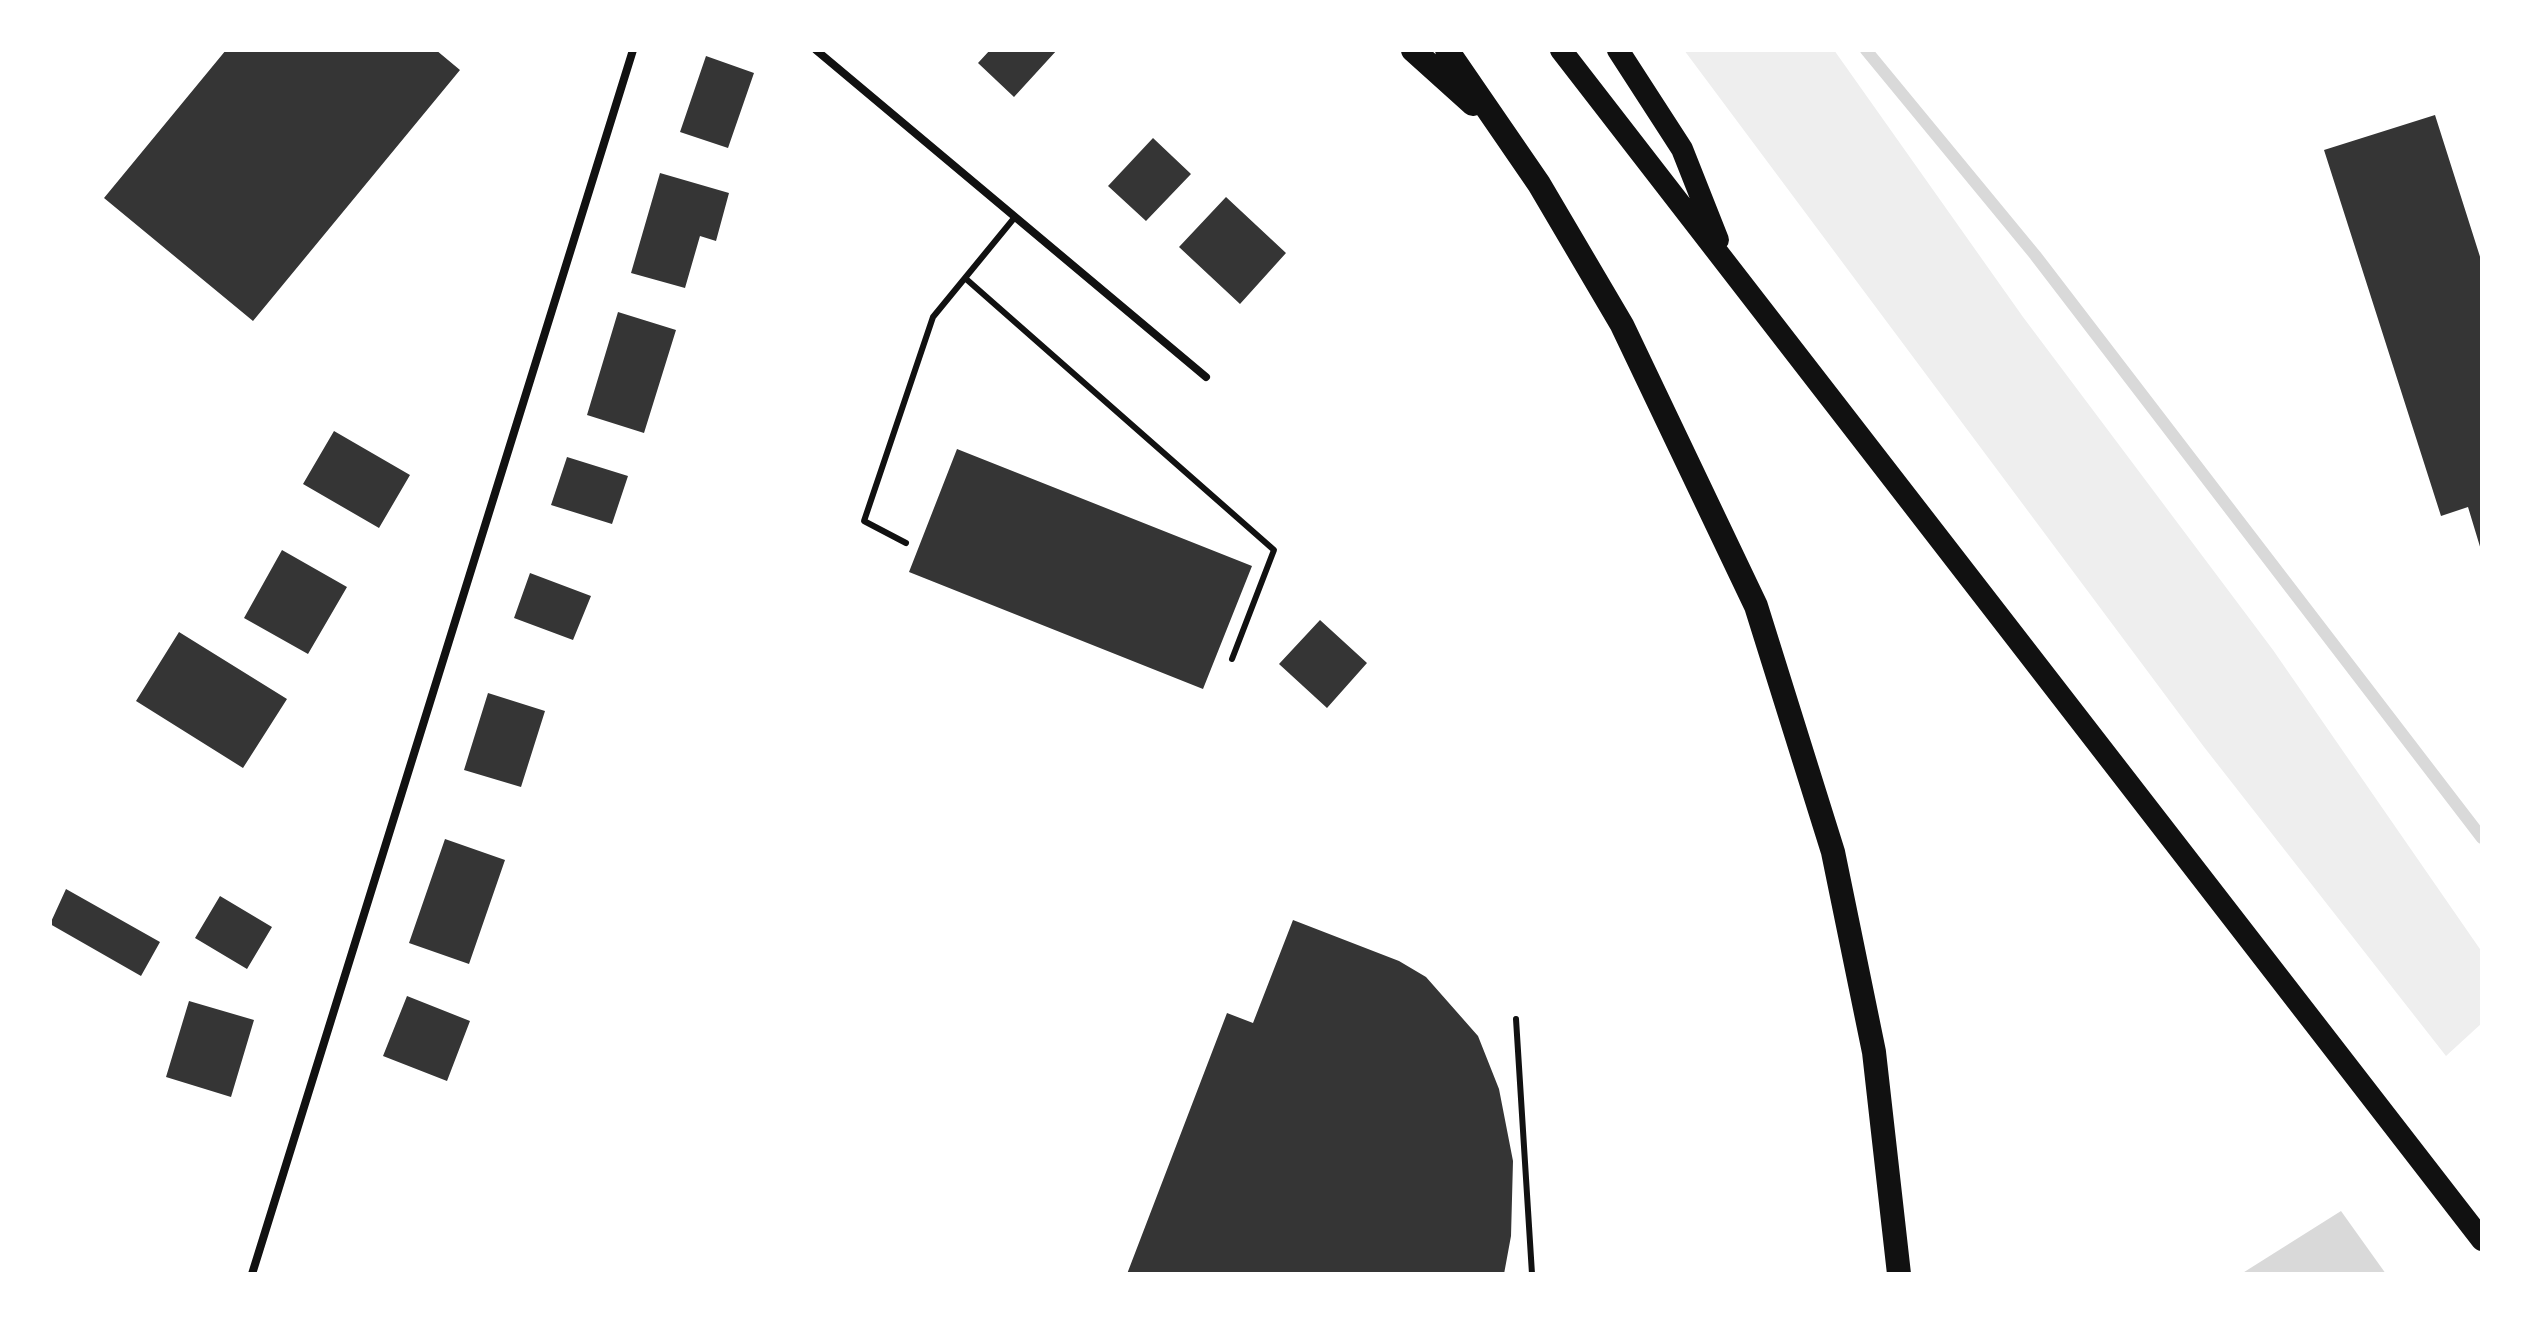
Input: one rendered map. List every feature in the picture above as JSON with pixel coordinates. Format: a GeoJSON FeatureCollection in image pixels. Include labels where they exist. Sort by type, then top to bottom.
{"type":"FeatureCollection","features":[{"type":"Feature","properties":{"kind":"highway"},"geometry":{"type":"LineString","coordinates":[[1413,50],[1505,132]]}},
{"type":"Feature","properties":{"kind":"highway"},"geometry":{"type":"LineString","coordinates":[[1447,50],[1505,132],[1622,325],[1756,606],[1833,852],[1874,1052],[1899,1274]]}},
{"type":"Feature","properties":{"kind":"highway"},"geometry":{"type":"LineString","coordinates":[[1561,50],[2482,1240]]}},
{"type":"Feature","properties":{"kind":"highway"},"geometry":{"type":"LineString","coordinates":[[1618,50],[1682,149],[1729,267]]}},
{"type":"Feature","properties":{"kind":"street"},"geometry":{"type":"LineString","coordinates":[[252,1274],[633,50]]}},
{"type":"Feature","properties":{"kind":"street"},"geometry":{"type":"LineString","coordinates":[[816,50],[1206,377]]}},
{"type":"Feature","properties":{"kind":"lane"},"geometry":{"type":"LineString","coordinates":[[906,543],[864,521],[933,317],[1015,217]]}},
{"type":"Feature","properties":{"kind":"lane"},"geometry":{"type":"LineString","coordinates":[[965,278],[1274,550],[1232,659]]}},
{"type":"Feature","properties":{"kind":"lane"},"geometry":{"type":"LineString","coordinates":[[1516,1019],[1532,1274]]}},
{"type":"Feature","properties":{"kind":"shaded area"},"geometry":{"type":"Polygon","coordinates":[[[1684,50],[1834,50],[2023,317],[2273,650],[2482,952],[2482,1023],[2446,1056],[2204,747],[1684,50]]]}},
{"type":"Feature","properties":{"kind":"shaded area"},"geometry":{"type":"Polygon","coordinates":[[[2341,1211],[2386,1274],[2241,1274],[2341,1211]]]}},
{"type":"Feature","properties":{"kind":"building"},"geometry":{"type":"Polygon","coordinates":[[[226,50],[436,50],[460,70],[253,321],[104,198],[226,50]]]}},
{"type":"Feature","properties":{"kind":"building"},"geometry":{"type":"Polygon","coordinates":[[[990,50],[1057,50],[1014,97],[978,63],[990,50]]]}},
{"type":"Feature","properties":{"kind":"building"},"geometry":{"type":"Polygon","coordinates":[[[706,56],[754,73],[728,148],[680,132],[706,56]]]}},
{"type":"Feature","properties":{"kind":"building"},"geometry":{"type":"Polygon","coordinates":[[[2435,115],[2482,263],[2481,550],[2468,507],[2441,516],[2324,150],[2435,115]]]}},
{"type":"Feature","properties":{"kind":"building"},"geometry":{"type":"Polygon","coordinates":[[[1153,138],[1191,174],[1146,221],[1108,186],[1153,138]]]}},
{"type":"Feature","properties":{"kind":"building"},"geometry":{"type":"Polygon","coordinates":[[[660,173],[729,193],[716,241],[700,236],[685,288],[631,273],[660,173]]]}},
{"type":"Feature","properties":{"kind":"building"},"geometry":{"type":"Polygon","coordinates":[[[1226,197],[1286,253],[1240,304],[1179,247],[1226,197]]]}},
{"type":"Feature","properties":{"kind":"building"},"geometry":{"type":"Polygon","coordinates":[[[618,312],[676,330],[644,433],[587,415],[618,312]]]}},
{"type":"Feature","properties":{"kind":"building"},"geometry":{"type":"Polygon","coordinates":[[[334,431],[410,475],[379,528],[303,484],[334,431]]]}},
{"type":"Feature","properties":{"kind":"building"},"geometry":{"type":"Polygon","coordinates":[[[957,449],[1252,566],[1203,689],[909,572],[957,449]]]}},
{"type":"Feature","properties":{"kind":"building"},"geometry":{"type":"Polygon","coordinates":[[[567,457],[628,476],[612,524],[551,505],[567,457]]]}},
{"type":"Feature","properties":{"kind":"building"},"geometry":{"type":"Polygon","coordinates":[[[282,550],[347,587],[308,654],[244,618],[282,550]]]}},
{"type":"Feature","properties":{"kind":"building"},"geometry":{"type":"Polygon","coordinates":[[[530,573],[591,596],[573,640],[514,618],[530,573]]]}},
{"type":"Feature","properties":{"kind":"building"},"geometry":{"type":"Polygon","coordinates":[[[1320,620],[1367,663],[1327,708],[1279,664],[1320,620]]]}},
{"type":"Feature","properties":{"kind":"building"},"geometry":{"type":"Polygon","coordinates":[[[179,632],[287,699],[243,768],[136,701],[179,632]]]}},
{"type":"Feature","properties":{"kind":"building"},"geometry":{"type":"Polygon","coordinates":[[[488,693],[545,711],[521,787],[464,770],[488,693]]]}},
{"type":"Feature","properties":{"kind":"building"},"geometry":{"type":"Polygon","coordinates":[[[445,839],[505,860],[469,964],[409,943],[445,839]]]}},
{"type":"Feature","properties":{"kind":"building"},"geometry":{"type":"Polygon","coordinates":[[[66,889],[160,942],[141,976],[50,924],[66,889]]]}},
{"type":"Feature","properties":{"kind":"building"},"geometry":{"type":"Polygon","coordinates":[[[220,896],[272,927],[247,969],[195,938],[220,896]]]}},
{"type":"Feature","properties":{"kind":"building"},"geometry":{"type":"Polygon","coordinates":[[[1293,920],[1399,961],[1426,977],[1478,1036],[1499,1089],[1513,1161],[1511,1236],[1504,1274],[1127,1274],[1227,1013],[1253,1023],[1293,920]]]}},
{"type":"Feature","properties":{"kind":"building"},"geometry":{"type":"Polygon","coordinates":[[[407,996],[470,1021],[447,1081],[383,1056],[407,996]]]}},
{"type":"Feature","properties":{"kind":"building"},"geometry":{"type":"Polygon","coordinates":[[[189,1001],[254,1020],[231,1097],[166,1077],[189,1001]]]}},
{"type":"Feature","properties":{"kind":"waterway"},"geometry":{"type":"LineString","coordinates":[[1866,50],[2035,255],[2482,838]]}}]}
